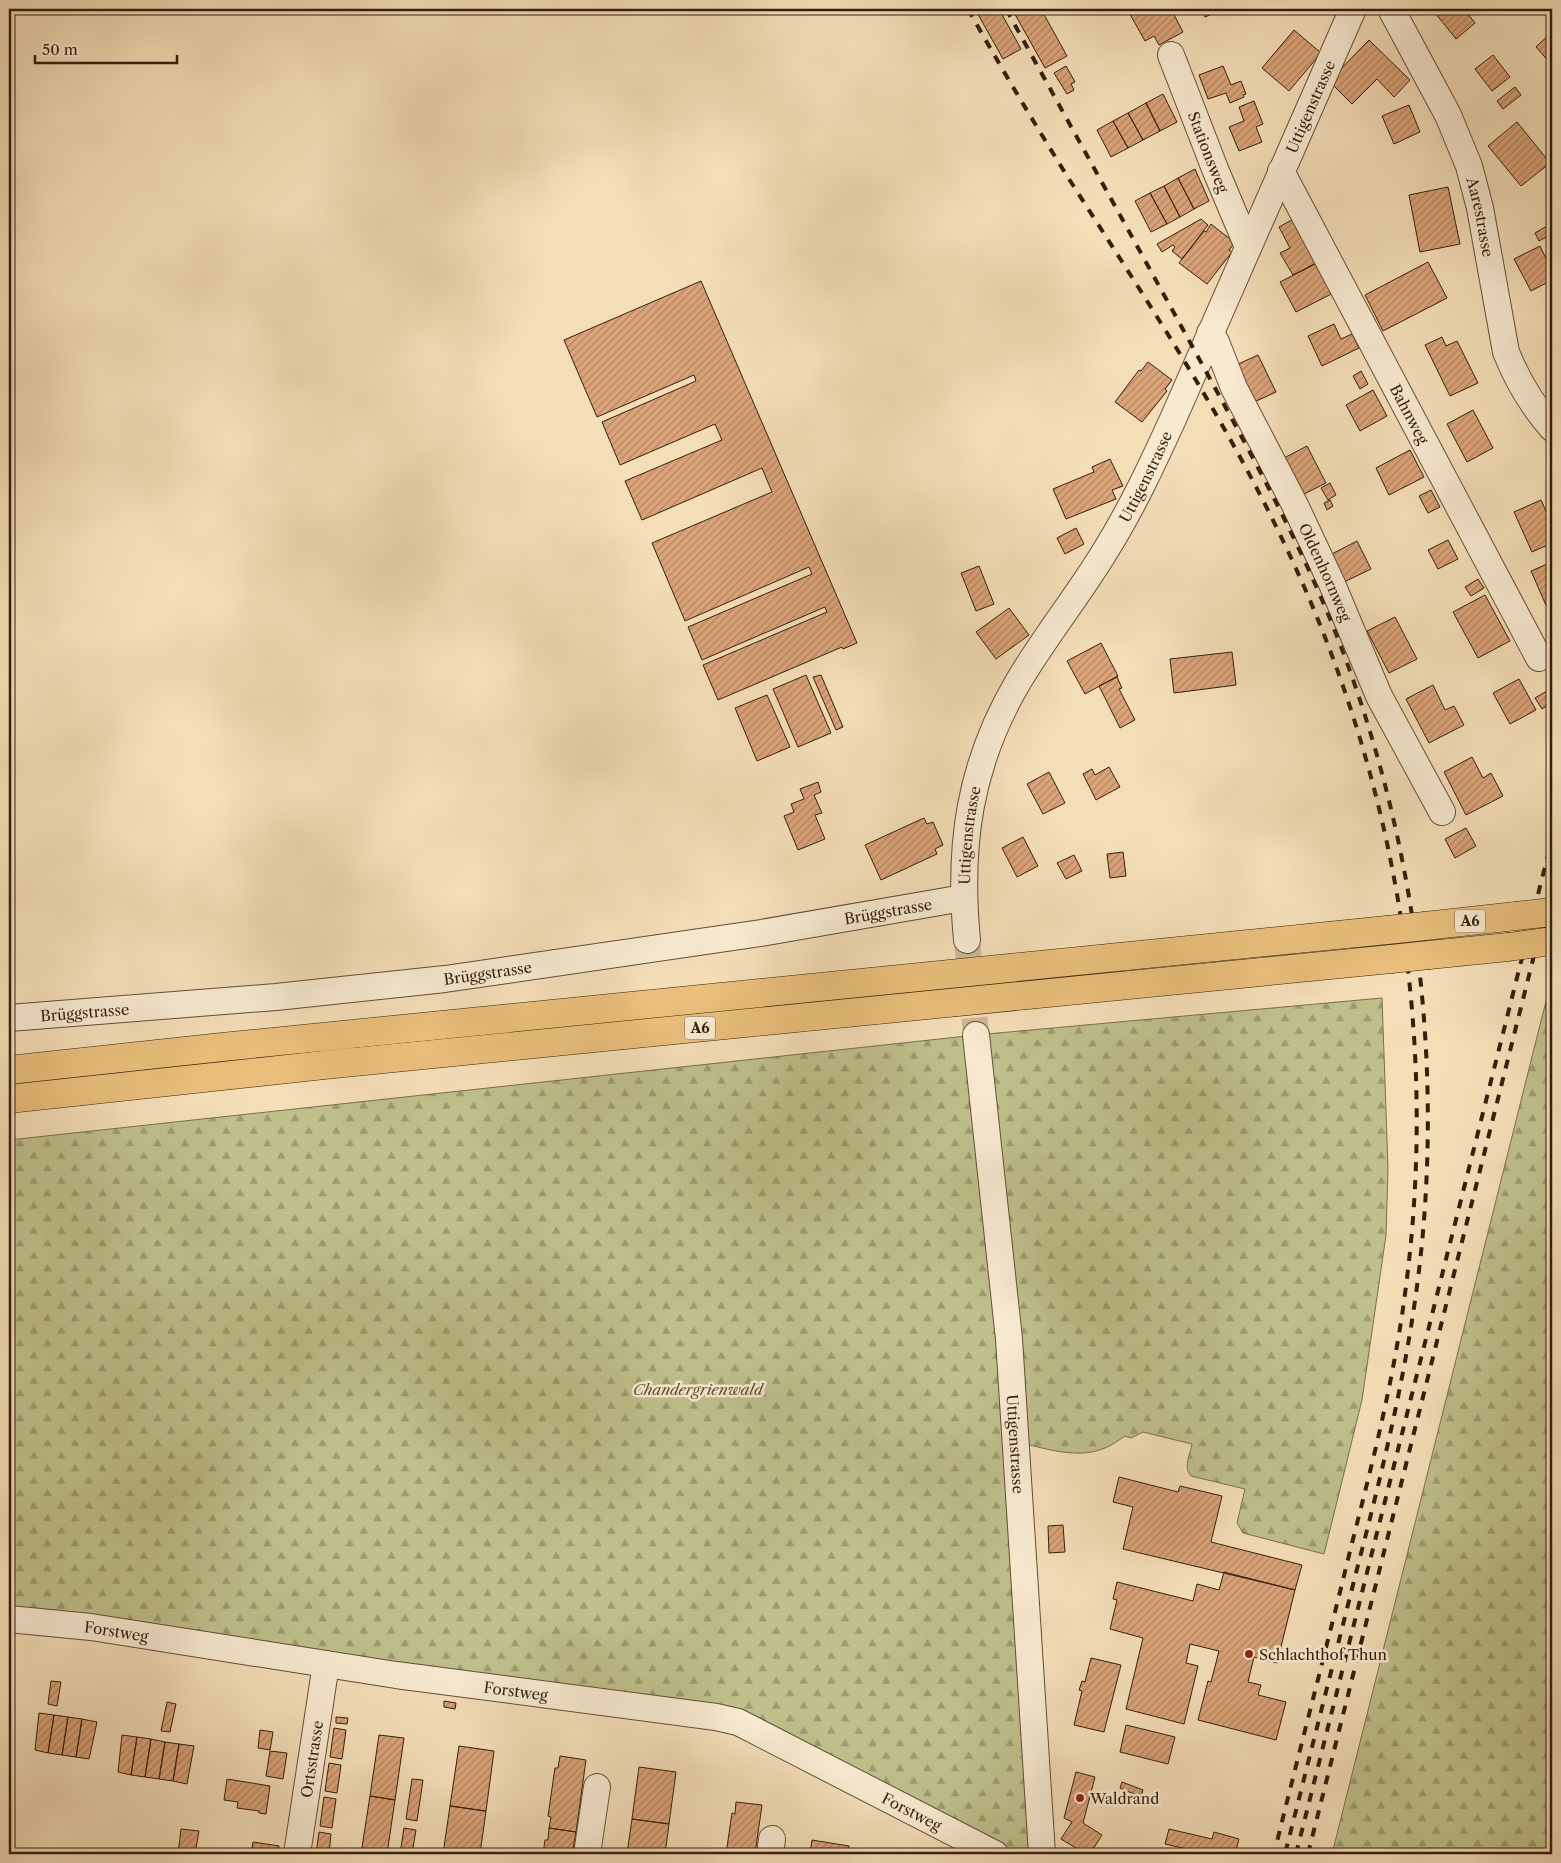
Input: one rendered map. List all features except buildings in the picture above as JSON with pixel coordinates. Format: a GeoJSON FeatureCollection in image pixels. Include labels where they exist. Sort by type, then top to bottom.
{"type":"FeatureCollection","features":[{"type":"Feature","properties":{"kind":"highway","name":"A6"},"geometry":{"type":"LineString","coordinates":[[9,1070],[1552,912]]}},
{"type":"Feature","properties":{"kind":"highway","name":"A6"},"geometry":{"type":"LineString","coordinates":[[9,1099],[314,1066],[1552,942]]}},
{"type":"Feature","properties":{"kind":"street","name":"Uttigenstrasse"},"geometry":{"type":"LineString","coordinates":[[966,940],[963,898],[964,856],[970,807],[978,772],[994,730],[1005,706],[1030,663],[1094,569],[1129,510],[1154,462],[1352,9]]}},
{"type":"Feature","properties":{"kind":"street","name":"Aarestrasse"},"geometry":{"type":"LineString","coordinates":[[1391,9],[1444,107],[1462,148],[1480,208],[1506,352],[1524,390],[1552,428]]}},
{"type":"Feature","properties":{"kind":"street","name":"Stationsweg"},"geometry":{"type":"LineString","coordinates":[[1171,55],[1215,170],[1248,247]]}},
{"type":"Feature","properties":{"kind":"street","name":"Bahnweg"},"geometry":{"type":"LineString","coordinates":[[1281,171],[1539,658]]}},
{"type":"Feature","properties":{"kind":"street","name":"Oldenhornweg"},"geometry":{"type":"LineString","coordinates":[[1210,333],[1216,342],[1234,388],[1294,503],[1332,584],[1380,696],[1442,812]]}},
{"type":"Feature","properties":{"kind":"street","name":"Brüggstrasse"},"geometry":{"type":"LineString","coordinates":[[9,1018],[276,997],[436,980],[751,934],[963,898]]}},
{"type":"Feature","properties":{"kind":"street","name":"Uttigenstrasse"},"geometry":{"type":"LineString","coordinates":[[976,1035],[1009,1339],[1042,1854]]}},
{"type":"Feature","properties":{"kind":"street","name":"Forstweg"},"geometry":{"type":"LineString","coordinates":[[9,1619],[91,1627],[396,1675],[716,1717],[738,1722],[995,1854]]}},
{"type":"Feature","properties":{"kind":"street","name":"Ortsstrasse"},"geometry":{"type":"LineString","coordinates":[[297,1854],[326,1664]]}},
{"type":"Feature","properties":{"kind":"street"},"geometry":{"type":"LineString","coordinates":[[587,1854],[597,1787]]}},
{"type":"Feature","properties":{"kind":"green space"},"geometry":{"type":"Polygon","coordinates":[[[1552,978],[1552,1854],[1332,1854],[1542,1017],[1552,978]]]}},
{"type":"Feature","properties":{"kind":"green space","name":"Chandergrienwald"},"geometry":{"type":"Polygon","coordinates":[[[1382,998],[1388,1168],[1386,1235],[1362,1400],[1324,1554],[1243,1533],[1237,1523],[1245,1489],[1191,1476],[1187,1465],[1192,1444],[1143,1432],[1131,1438],[1125,1436],[1105,1448],[1084,1453],[1061,1452],[1017,1442],[1042,1854],[995,1854],[738,1722],[9,1619],[9,1140],[976,1035],[1382,998]]]}},
{"type":"Feature","properties":{"kind":"tunnel"},"geometry":{"type":"LineString","coordinates":[[967,940],[976,1035]]}},
{"type":"Feature","properties":{"kind":"railway"},"geometry":{"type":"LineString","coordinates":[[968,9],[1043,137],[1183,358],[1236,450],[1285,545],[1323,632],[1355,722],[1380,814],[1399,907],[1411,1001],[1416,1096],[1415,1191],[1406,1286],[1390,1385],[1375,1450],[1274,1854]]}},
{"type":"Feature","properties":{"kind":"railway"},"geometry":{"type":"LineString","coordinates":[[1006,9],[1273,496],[1310,573],[1343,652],[1367,722],[1387,793],[1403,865],[1415,938],[1423,1011],[1427,1085],[1427,1158],[1423,1232],[1413,1317],[1378,1485],[1285,1854]]}},
{"type":"Feature","properties":{"kind":"railway"},"geometry":{"type":"LineString","coordinates":[[1296,1854],[1552,839]]}},
{"type":"Feature","properties":{"kind":"railway"},"geometry":{"type":"LineString","coordinates":[[1308,1854],[1552,884]]}},
{"type":"Feature","properties":{"kind":"place","name":"Schlachthof Thun"},"geometry":{"type":"Point","coordinates":[1249,1654]}},
{"type":"Feature","properties":{"kind":"place","name":"Waldrand"},"geometry":{"type":"Point","coordinates":[1080,1798]}}]}
